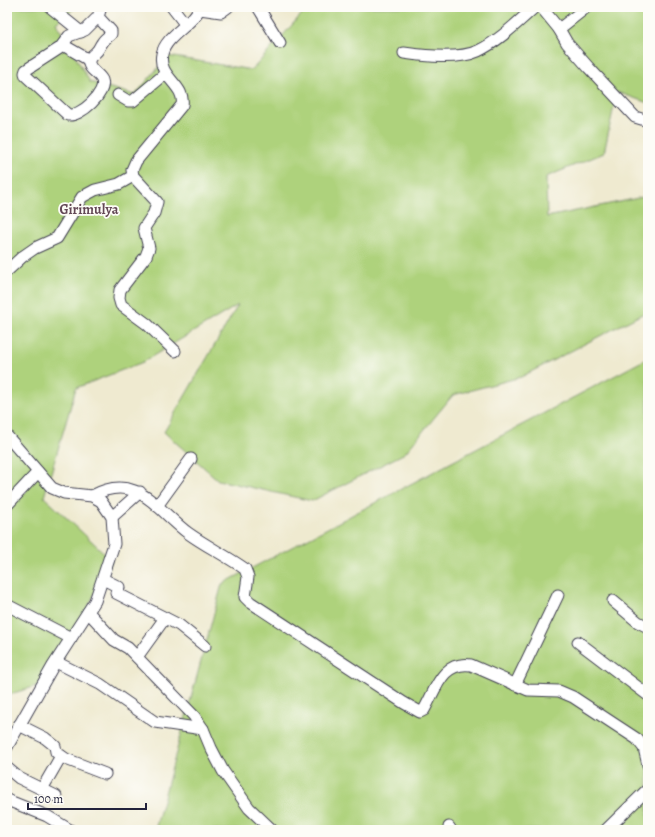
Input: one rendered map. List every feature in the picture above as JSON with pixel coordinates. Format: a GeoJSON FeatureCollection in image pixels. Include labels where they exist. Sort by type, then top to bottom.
{"type":"FeatureCollection","features":[{"type":"Feature","properties":{"kind":"street"},"geometry":{"type":"LineString","coordinates":[[50,7],[81,32]]}},
{"type":"Feature","properties":{"kind":"street"},"geometry":{"type":"LineString","coordinates":[[172,7],[186,25]]}},
{"type":"Feature","properties":{"kind":"street"},"geometry":{"type":"LineString","coordinates":[[175,351],[147,324],[120,305],[118,298],[120,290],[146,256],[149,248],[144,228],[154,214],[157,202],[133,176],[132,170],[136,161],[182,105],[184,99],[181,93],[165,74],[162,54],[166,44],[186,25],[200,8],[221,12],[228,7]]}},
{"type":"Feature","properties":{"kind":"street"},"geometry":{"type":"LineString","coordinates":[[258,7],[280,43]]}},
{"type":"Feature","properties":{"kind":"street"},"geometry":{"type":"LineString","coordinates":[[404,53],[442,56],[477,51],[507,31],[535,7]]}},
{"type":"Feature","properties":{"kind":"street"},"geometry":{"type":"LineString","coordinates":[[541,7],[559,29],[567,43],[631,113],[639,119],[648,121]]}},
{"type":"Feature","properties":{"kind":"street"},"geometry":{"type":"LineString","coordinates":[[559,29],[587,7]]}},
{"type":"Feature","properties":{"kind":"street"},"geometry":{"type":"LineString","coordinates":[[100,12],[111,31],[111,34],[89,60],[90,67],[102,80],[102,88],[90,105],[75,114],[68,115],[45,95],[26,76],[25,73],[26,70],[63,45],[69,36],[81,32],[100,12]]}},
{"type":"Feature","properties":{"kind":"street"},"geometry":{"type":"LineString","coordinates":[[63,45],[89,60]]}},
{"type":"Feature","properties":{"kind":"street"},"geometry":{"type":"LineString","coordinates":[[118,94],[128,101],[133,101],[165,74]]}},
{"type":"Feature","properties":{"kind":"street"},"geometry":{"type":"LineString","coordinates":[[7,271],[28,252],[57,238],[82,197],[95,190],[119,184],[133,176]]}},
{"type":"Feature","properties":{"kind":"street"},"geometry":{"type":"LineString","coordinates":[[7,436],[52,488],[64,493],[92,496],[101,501],[112,517],[114,544],[98,596],[14,729],[7,747]]}},
{"type":"Feature","properties":{"kind":"street"},"geometry":{"type":"LineString","coordinates":[[157,506],[191,459]]}},
{"type":"Feature","properties":{"kind":"street"},"geometry":{"type":"LineString","coordinates":[[7,505],[38,472]]}},
{"type":"Feature","properties":{"kind":"street"},"geometry":{"type":"LineString","coordinates":[[92,496],[107,489],[119,488],[140,492],[190,534],[245,569],[248,577],[245,597],[250,602],[420,712],[424,710],[445,673],[456,665],[471,665],[515,685],[534,691],[554,690],[573,697],[638,739],[644,748],[648,765]]}},
{"type":"Feature","properties":{"kind":"street"},"geometry":{"type":"LineString","coordinates":[[112,517],[140,492]]}},
{"type":"Feature","properties":{"kind":"street"},"geometry":{"type":"LineString","coordinates":[[103,579],[119,587],[116,593],[179,625],[205,646]]}},
{"type":"Feature","properties":{"kind":"street"},"geometry":{"type":"LineString","coordinates":[[515,685],[558,595]]}},
{"type":"Feature","properties":{"kind":"street"},"geometry":{"type":"LineString","coordinates":[[613,601],[638,622],[648,627]]}},
{"type":"Feature","properties":{"kind":"street"},"geometry":{"type":"LineString","coordinates":[[7,605],[71,638]]}},
{"type":"Feature","properties":{"kind":"street"},"geometry":{"type":"LineString","coordinates":[[88,612],[114,640],[128,648],[194,716],[203,728],[223,771],[249,808],[272,830]]}},
{"type":"Feature","properties":{"kind":"street"},"geometry":{"type":"LineString","coordinates":[[137,657],[165,618]]}},
{"type":"Feature","properties":{"kind":"street"},"geometry":{"type":"LineString","coordinates":[[578,642],[648,695]]}},
{"type":"Feature","properties":{"kind":"street"},"geometry":{"type":"LineString","coordinates":[[56,662],[100,684],[155,722],[203,728]]}},
{"type":"Feature","properties":{"kind":"street"},"geometry":{"type":"LineString","coordinates":[[14,729],[45,738],[55,746],[56,752],[66,760],[105,774]]}},
{"type":"Feature","properties":{"kind":"street"},"geometry":{"type":"LineString","coordinates":[[42,789],[61,756]]}},
{"type":"Feature","properties":{"kind":"street"},"geometry":{"type":"LineString","coordinates":[[7,768],[20,778],[56,796]]}},
{"type":"Feature","properties":{"kind":"street"},"geometry":{"type":"LineString","coordinates":[[606,830],[648,788]]}},
{"type":"Feature","properties":{"kind":"street"},"geometry":{"type":"LineString","coordinates":[[7,800],[42,813],[70,830]]}},
{"type":"Feature","properties":{"kind":"green space"},"geometry":{"type":"Polygon","coordinates":[[[7,7],[76,7],[56,23],[90,82],[135,95],[168,56],[252,70],[308,7],[648,7],[648,103],[617,92],[604,153],[546,177],[547,217],[648,196],[648,311],[521,377],[453,395],[405,453],[312,501],[218,480],[164,432],[238,305],[143,362],[76,388],[44,497],[112,560],[50,682],[7,695],[7,7]]]}},
{"type":"Feature","properties":{"kind":"green space"},"geometry":{"type":"Polygon","coordinates":[[[648,358],[648,830],[155,830],[222,584],[648,358]]]}},
{"type":"Feature","properties":{"kind":"district","name":"Girimulya"},"geometry":{"type":"Point","coordinates":[89,209]}}]}
